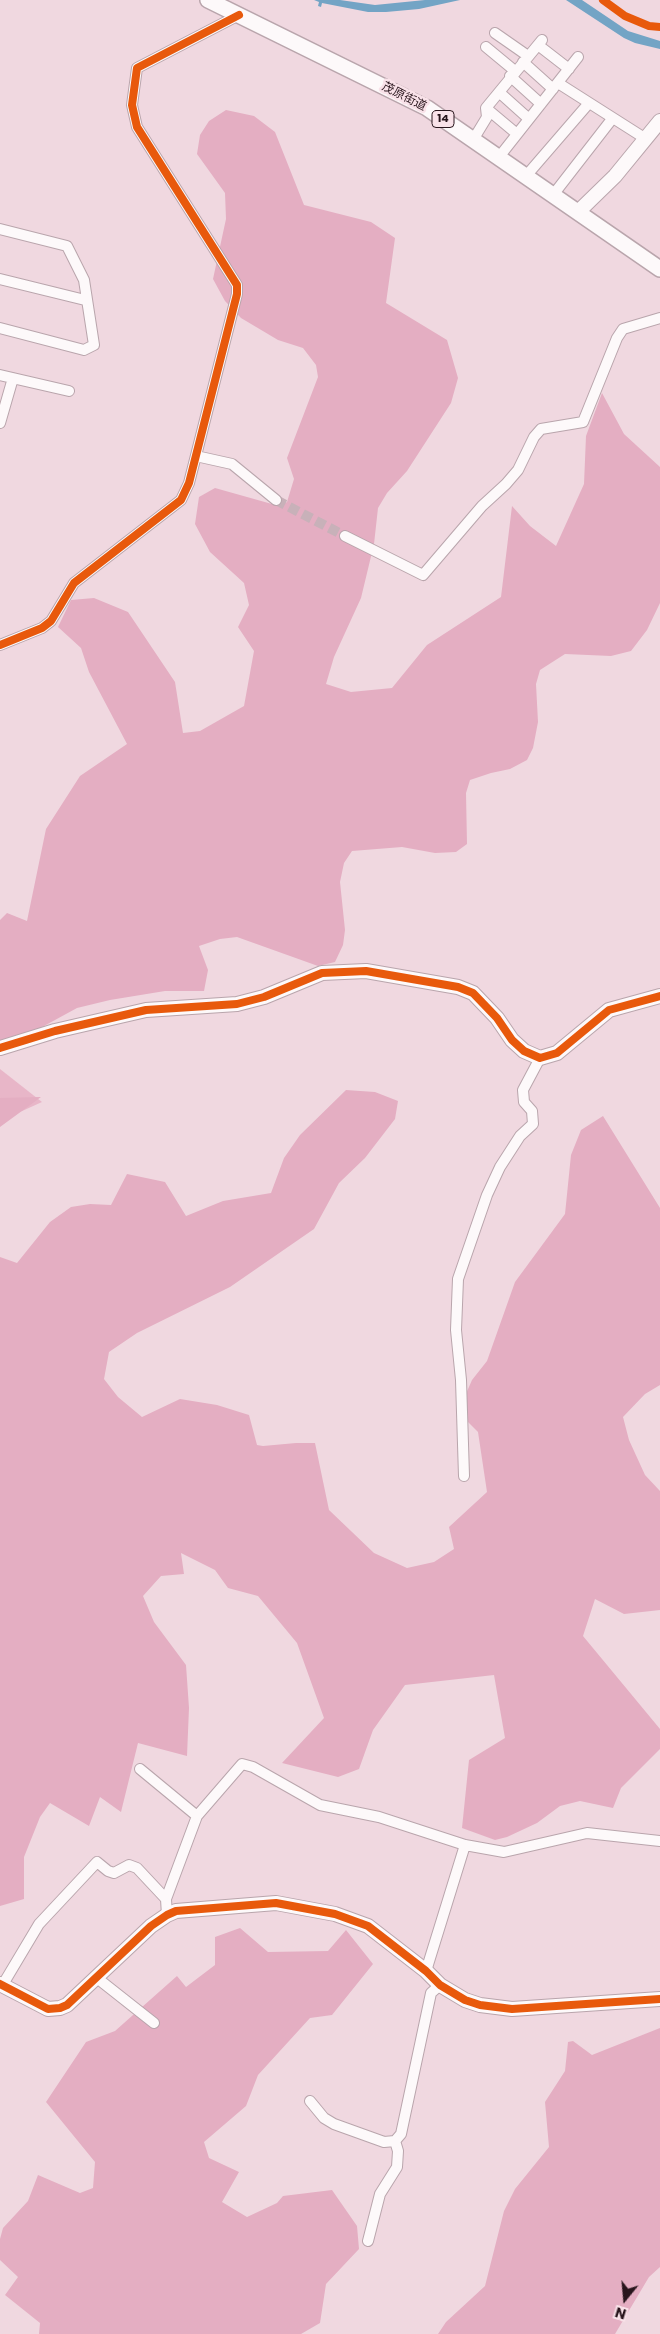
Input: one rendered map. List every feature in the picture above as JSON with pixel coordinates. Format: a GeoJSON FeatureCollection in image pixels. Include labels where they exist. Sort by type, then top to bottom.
{"type":"FeatureCollection","features":[{"type":"Feature","properties":{"kind":"main road","name":"茂原街道"},"geometry":{"type":"LineString","coordinates":[[208,0],[427,108],[660,269]]}},
{"type":"Feature","properties":{"kind":"street"},"geometry":{"type":"LineString","coordinates":[[0,645],[42,628],[51,621],[74,583],[181,500],[189,483],[237,294],[237,285],[137,127],[132,105],[137,68],[239,15]]}},
{"type":"Feature","properties":{"kind":"street"},"geometry":{"type":"LineString","coordinates":[[495,33],[555,86],[589,103],[646,139]]}},
{"type":"Feature","properties":{"kind":"street"},"geometry":{"type":"LineString","coordinates":[[486,108],[540,42],[569,69]]}},
{"type":"Feature","properties":{"kind":"street"},"geometry":{"type":"LineString","coordinates":[[486,47],[541,104]]}},
{"type":"Feature","properties":{"kind":"street"},"geometry":{"type":"LineString","coordinates":[[498,158],[578,57]]}},
{"type":"Feature","properties":{"kind":"street"},"geometry":{"type":"LineString","coordinates":[[500,93],[529,119]]}},
{"type":"Feature","properties":{"kind":"street"},"geometry":{"type":"LineString","coordinates":[[526,176],[589,103]]}},
{"type":"Feature","properties":{"kind":"street"},"geometry":{"type":"LineString","coordinates":[[473,140],[488,117],[486,108]]}},
{"type":"Feature","properties":{"kind":"street"},"geometry":{"type":"LineString","coordinates":[[486,108],[517,134]]}},
{"type":"Feature","properties":{"kind":"street"},"geometry":{"type":"LineString","coordinates":[[554,195],[612,119]]}},
{"type":"Feature","properties":{"kind":"street"},"geometry":{"type":"LineString","coordinates":[[578,212],[615,176],[660,121]]}},
{"type":"Feature","properties":{"kind":"street"},"geometry":{"type":"LineString","coordinates":[[0,230],[67,246],[84,280],[85,300],[94,345],[84,350],[0,328]]}},
{"type":"Feature","properties":{"kind":"street"},"geometry":{"type":"LineString","coordinates":[[0,279],[85,300]]}},
{"type":"Feature","properties":{"kind":"street"},"geometry":{"type":"LineString","coordinates":[[345,536],[423,575],[482,506],[518,470],[534,438],[541,429],[583,422],[617,338],[623,329],[660,318]]}},
{"type":"Feature","properties":{"kind":"street"},"geometry":{"type":"LineString","coordinates":[[0,375],[69,391]]}},
{"type":"Feature","properties":{"kind":"street"},"geometry":{"type":"LineString","coordinates":[[0,424],[13,378]]}},
{"type":"Feature","properties":{"kind":"street"},"geometry":{"type":"LineString","coordinates":[[196,456],[232,464],[276,500]]}},
{"type":"Feature","properties":{"kind":"street"},"geometry":{"type":"LineString","coordinates":[[0,1048],[55,1032],[146,1010],[237,1004],[264,997],[322,973],[366,971],[458,988],[473,993],[497,1018],[512,1040],[524,1051],[540,1058],[556,1053],[609,1010],[660,996]]}},
{"type":"Feature","properties":{"kind":"street"},"geometry":{"type":"LineString","coordinates":[[464,1476],[456,1324],[458,1279],[487,1196],[500,1167],[520,1136],[532,1124],[532,1111],[524,1102],[523,1090],[540,1058]]}},
{"type":"Feature","properties":{"kind":"street"},"geometry":{"type":"LineString","coordinates":[[167,1915],[166,1899],[197,1816],[242,1764],[254,1767],[320,1805],[379,1817],[465,1845],[504,1852],[587,1833],[660,1841]]}},
{"type":"Feature","properties":{"kind":"street"},"geometry":{"type":"LineString","coordinates":[[140,1769],[197,1816]]}},
{"type":"Feature","properties":{"kind":"street"},"geometry":{"type":"LineString","coordinates":[[426,1971],[465,1845]]}},
{"type":"Feature","properties":{"kind":"street"},"geometry":{"type":"LineString","coordinates":[[166,1899],[137,1868],[129,1865],[114,1873],[108,1871],[97,1862],[39,1924],[1,1985],[48,2009],[54,2009],[67,2005],[151,1926],[167,1915],[176,1911],[276,1903],[335,1914],[368,1926],[426,1971],[440,1985],[465,2000],[493,2008],[557,2007],[660,1999]]}},
{"type":"Feature","properties":{"kind":"street"},"geometry":{"type":"LineString","coordinates":[[97,1978],[154,2023]]}},
{"type":"Feature","properties":{"kind":"street"},"geometry":{"type":"LineString","coordinates":[[310,2102],[324,2118],[334,2124],[384,2142],[395,2141],[401,2134],[431,1993],[440,1985]]}},
{"type":"Feature","properties":{"kind":"street"},"geometry":{"type":"LineString","coordinates":[[368,2241],[380,2194],[397,2167],[398,2152],[395,2141]]}},
{"type":"Feature","properties":{"kind":"shaded area"},"geometry":{"type":"Polygon","coordinates":[[[226,110],[254,116],[275,132],[304,205],[371,222],[395,238],[386,303],[447,340],[458,378],[451,403],[407,471],[387,493],[378,508],[374,544],[361,598],[334,657],[326,684],[351,692],[392,688],[427,645],[501,597],[512,506],[530,526],[556,546],[584,484],[586,436],[602,393],[624,434],[660,467],[660,603],[647,630],[631,651],[611,656],[565,654],[540,670],[536,684],[538,722],[533,748],[527,760],[510,769],[470,780],[466,793],[467,844],[456,852],[435,853],[402,847],[352,851],[344,863],[340,882],[345,930],[343,945],[335,962],[318,966],[237,937],[220,939],[199,946],[208,970],[204,991],[165,991],[110,1000],[77,1008],[0,1050],[0,920],[7,913],[27,921],[46,829],[80,776],[127,744],[89,672],[81,648],[58,627],[71,600],[94,598],[128,612],[175,682],[183,733],[200,731],[244,706],[254,651],[238,627],[249,605],[244,583],[210,552],[195,524],[199,497],[215,488],[279,506],[287,502],[294,479],[287,458],[318,377],[316,365],[303,348],[278,340],[241,318],[225,301],[213,279],[226,219],[225,193],[197,154],[200,135],[209,121],[226,110]]]}},
{"type":"Feature","properties":{"kind":"shaded area"},"geometry":{"type":"Polygon","coordinates":[[[0,1069],[42,1102],[0,1121],[0,1069]]]}},
{"type":"Feature","properties":{"kind":"shaded area"},"geometry":{"type":"Polygon","coordinates":[[[346,1090],[375,1092],[398,1101],[395,1119],[365,1158],[339,1183],[314,1229],[230,1287],[137,1333],[109,1352],[104,1379],[118,1397],[142,1417],[180,1399],[217,1405],[249,1415],[257,1445],[315,1443],[329,1510],[374,1553],[407,1568],[434,1562],[454,1549],[449,1527],[487,1492],[478,1432],[458,1412],[472,1380],[487,1361],[515,1282],[565,1214],[571,1155],[581,1130],[603,1116],[660,1208],[660,1385],[645,1394],[623,1417],[629,1440],[645,1475],[660,1491],[660,1610],[624,1614],[595,1599],[583,1636],[660,1729],[660,1749],[621,1788],[613,1808],[580,1801],[560,1806],[537,1823],[507,1837],[495,1840],[462,1828],[469,1760],[505,1738],[494,1675],[405,1685],[373,1730],[359,1769],[338,1777],[282,1763],[324,1718],[297,1643],[258,1596],[228,1588],[215,1570],[181,1553],[184,1574],[161,1576],[143,1596],[154,1622],[186,1665],[189,1708],[187,1756],[138,1743],[121,1812],[100,1797],[89,1826],[50,1803],[40,1817],[24,1857],[24,1899],[0,1906],[0,1257],[17,1263],[50,1222],[71,1207],[90,1204],[111,1205],[127,1174],[165,1182],[186,1216],[223,1201],[271,1193],[284,1158],[300,1135],[346,1090]]]}},
{"type":"Feature","properties":{"kind":"shaded area"},"geometry":{"type":"Polygon","coordinates":[[[41,1097],[0,1127],[0,1098],[41,1097]]]}},
{"type":"Feature","properties":{"kind":"shaded area"},"geometry":{"type":"Polygon","coordinates":[[[240,1928],[268,1952],[328,1951],[346,1930],[373,1964],[332,2015],[310,2018],[258,2075],[246,2106],[204,2142],[209,2158],[239,2172],[222,2202],[247,2217],[277,2203],[283,2196],[332,2190],[357,2226],[359,2249],[326,2284],[320,2323],[301,2334],[39,2334],[40,2323],[5,2295],[18,2277],[0,2260],[0,2239],[3,2228],[28,2201],[38,2175],[80,2193],[93,2188],[95,2162],[46,2102],[86,2042],[115,2031],[177,1976],[186,1987],[215,1965],[215,1937],[240,1928]]]}},
{"type":"Feature","properties":{"kind":"shaded area"},"geometry":{"type":"Polygon","coordinates":[[[660,2028],[660,2267],[649,2277],[615,2334],[438,2334],[446,2322],[485,2286],[504,2211],[515,2189],[549,2147],[545,2102],[565,2071],[568,2042],[573,2041],[592,2055],[660,2028]]]}},
{"type":"Feature","properties":{"kind":"water"},"geometry":{"type":"Polygon","coordinates":[[[314,0],[340,0],[375,5],[425,0],[460,0],[419,9],[368,12],[322,3],[321,7],[318,6],[319,2],[314,0]]]}},
{"type":"Feature","properties":{"kind":"water"},"geometry":{"type":"Polygon","coordinates":[[[566,0],[582,0],[628,31],[660,41],[660,49],[635,43],[624,38],[566,0]]]}},
{"type":"Feature","properties":{"kind":"tunnel"},"geometry":{"type":"LineString","coordinates":[[276,500],[345,536]]}},
{"type":"Feature","properties":{"kind":"cycle path"},"geometry":{"type":"LineString","coordinates":[[603,0],[625,16],[649,26],[660,27]]}},
{"type":"Feature","properties":{"kind":"cycle path"},"geometry":{"type":"LineString","coordinates":[[0,645],[42,628],[51,621],[74,583],[181,500],[189,483],[237,294],[237,285],[137,127],[132,105],[137,68],[239,15]]}},
{"type":"Feature","properties":{"kind":"cycle path"},"geometry":{"type":"LineString","coordinates":[[0,1048],[55,1031],[146,1010],[237,1004],[264,997],[322,973],[366,971],[458,987],[473,993],[497,1018],[512,1040],[524,1051],[540,1058],[557,1053],[609,1010],[660,996]]}},
{"type":"Feature","properties":{"kind":"cycle path"},"geometry":{"type":"LineString","coordinates":[[0,1984],[48,2009],[60,2008],[67,2005],[151,1926],[167,1915],[176,1911],[276,1903],[335,1914],[368,1926],[426,1971],[440,1985],[465,2000],[480,2005],[512,2009],[660,1999]]}}]}
